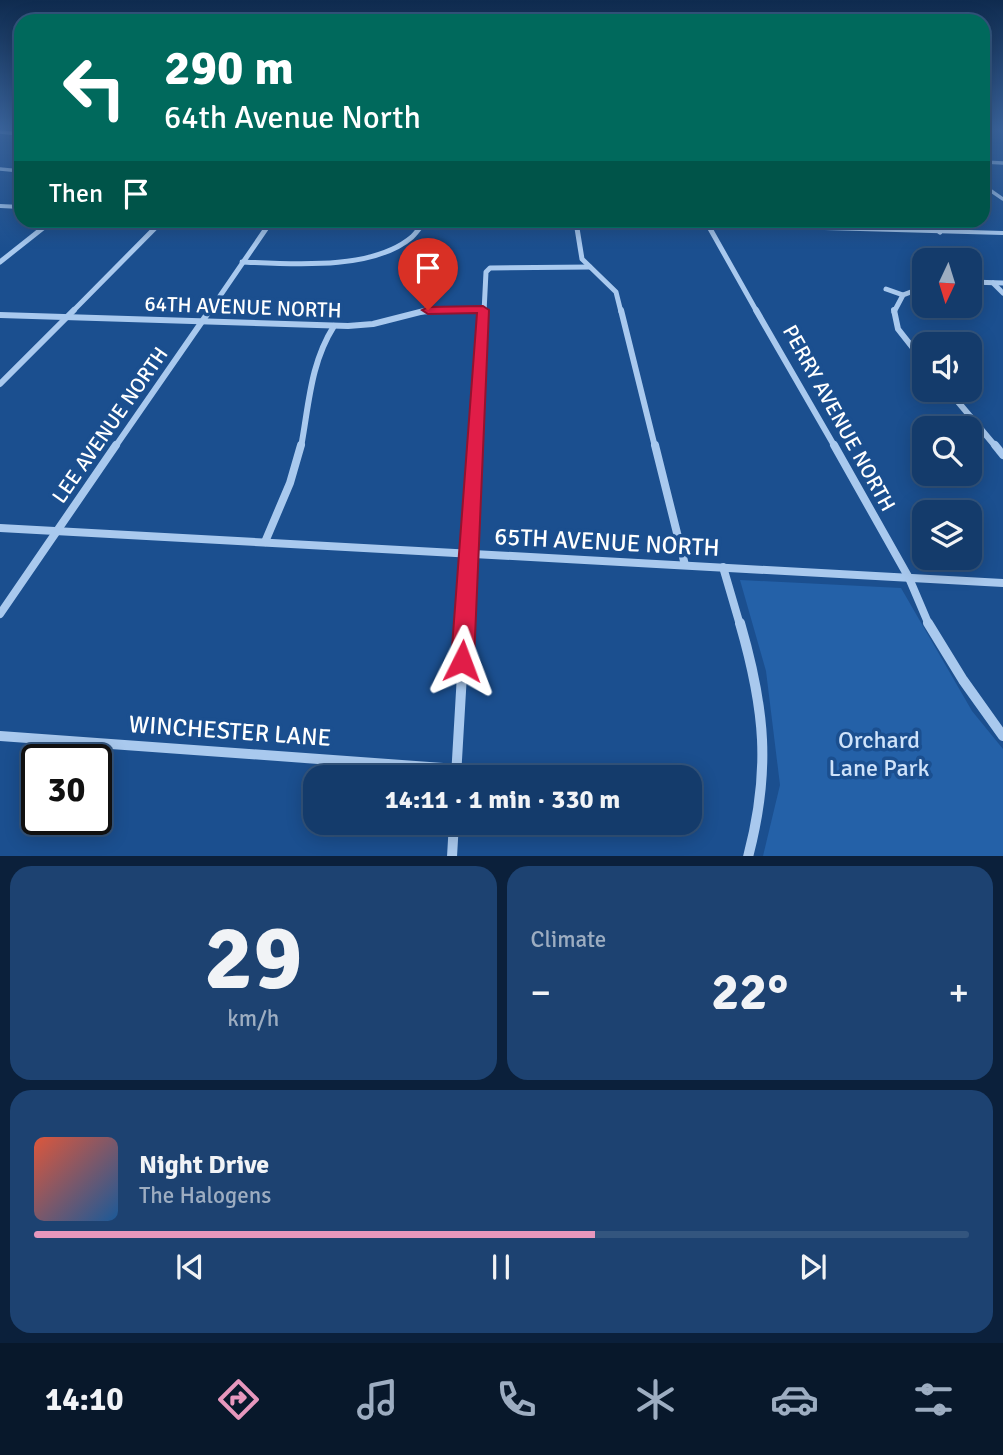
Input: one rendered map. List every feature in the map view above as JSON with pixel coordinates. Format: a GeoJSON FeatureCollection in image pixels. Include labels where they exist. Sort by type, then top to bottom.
{"type":"FeatureCollection","features":[{"type":"Feature","properties":{"kind":"street"},"geometry":{"type":"LineString","coordinates":[[990,190],[1003,199]]}},
{"type":"Feature","properties":{"kind":"street"},"geometry":{"type":"LineString","coordinates":[[994,193],[1003,194]]}},
{"type":"Feature","properties":{"kind":"street"},"geometry":{"type":"LineString","coordinates":[[0,262],[43,228]]}},
{"type":"Feature","properties":{"kind":"street"},"geometry":{"type":"LineString","coordinates":[[0,384],[155,228]]}},
{"type":"Feature","properties":{"kind":"street","name":"LEE AVENUE NORTH"},"geometry":{"type":"LineString","coordinates":[[0,614],[266,228]]}},
{"type":"Feature","properties":{"kind":"street"},"geometry":{"type":"LineString","coordinates":[[242,262],[314,264],[363,257],[402,243],[422,228]]}},
{"type":"Feature","properties":{"kind":"street"},"geometry":{"type":"LineString","coordinates":[[577,228],[580,253],[590,267],[616,292],[685,565]]}},
{"type":"Feature","properties":{"kind":"street","name":"PERRY AVENUE NORTH"},"geometry":{"type":"LineString","coordinates":[[714,228],[909,578],[915,595],[943,647],[1003,736]]}},
{"type":"Feature","properties":{"kind":"street"},"geometry":{"type":"LineString","coordinates":[[826,228],[1003,233]]}},
{"type":"Feature","properties":{"kind":"street"},"geometry":{"type":"LineString","coordinates":[[935,228],[940,232]]}},
{"type":"Feature","properties":{"kind":"street"},"geometry":{"type":"LineString","coordinates":[[456,765],[486,272],[490,268],[590,267]]}},
{"type":"Feature","properties":{"kind":"street"},"geometry":{"type":"LineString","coordinates":[[982,282],[1003,283]]}},
{"type":"Feature","properties":{"kind":"street"},"geometry":{"type":"LineString","coordinates":[[992,282],[1003,293]]}},
{"type":"Feature","properties":{"kind":"street"},"geometry":{"type":"LineString","coordinates":[[886,289],[903,295]]}},
{"type":"Feature","properties":{"kind":"street"},"geometry":{"type":"LineString","coordinates":[[912,292],[903,295],[894,310],[894,319],[912,347]]}},
{"type":"Feature","properties":{"kind":"street","name":"64TH AVENUE NORTH"},"geometry":{"type":"LineString","coordinates":[[0,315],[334,326],[373,324],[428,310],[483,310]]}},
{"type":"Feature","properties":{"kind":"street"},"geometry":{"type":"LineString","coordinates":[[265,542],[294,475],[302,442],[309,386],[325,340],[334,326]]}},
{"type":"Feature","properties":{"kind":"street"},"geometry":{"type":"LineString","coordinates":[[958,402],[1003,455]]}},
{"type":"Feature","properties":{"kind":"street","name":"65TH AVENUE NORTH"},"geometry":{"type":"LineString","coordinates":[[0,528],[1003,583]]}},
{"type":"Feature","properties":{"kind":"street"},"geometry":{"type":"LineString","coordinates":[[723,567],[754,670],[762,711],[766,754],[763,801],[748,856]]}},
{"type":"Feature","properties":{"kind":"street","name":"WINCHESTER LANE"},"geometry":{"type":"LineString","coordinates":[[0,736],[357,765]]}},
{"type":"Feature","properties":{"kind":"street"},"geometry":{"type":"LineString","coordinates":[[452,856],[453,835]]}},
{"type":"Feature","properties":{"kind":"green space","name":"Orchard Lane Park"},"geometry":{"type":"Polygon","coordinates":[[[740,580],[901,588],[972,711],[1003,749],[1003,856],[763,856],[780,785],[766,671],[740,580]]]}},
{"type":"Feature","properties":{"kind":"route"},"geometry":{"type":"LineString","coordinates":[[428,310],[483,310],[462,661]]}}]}
